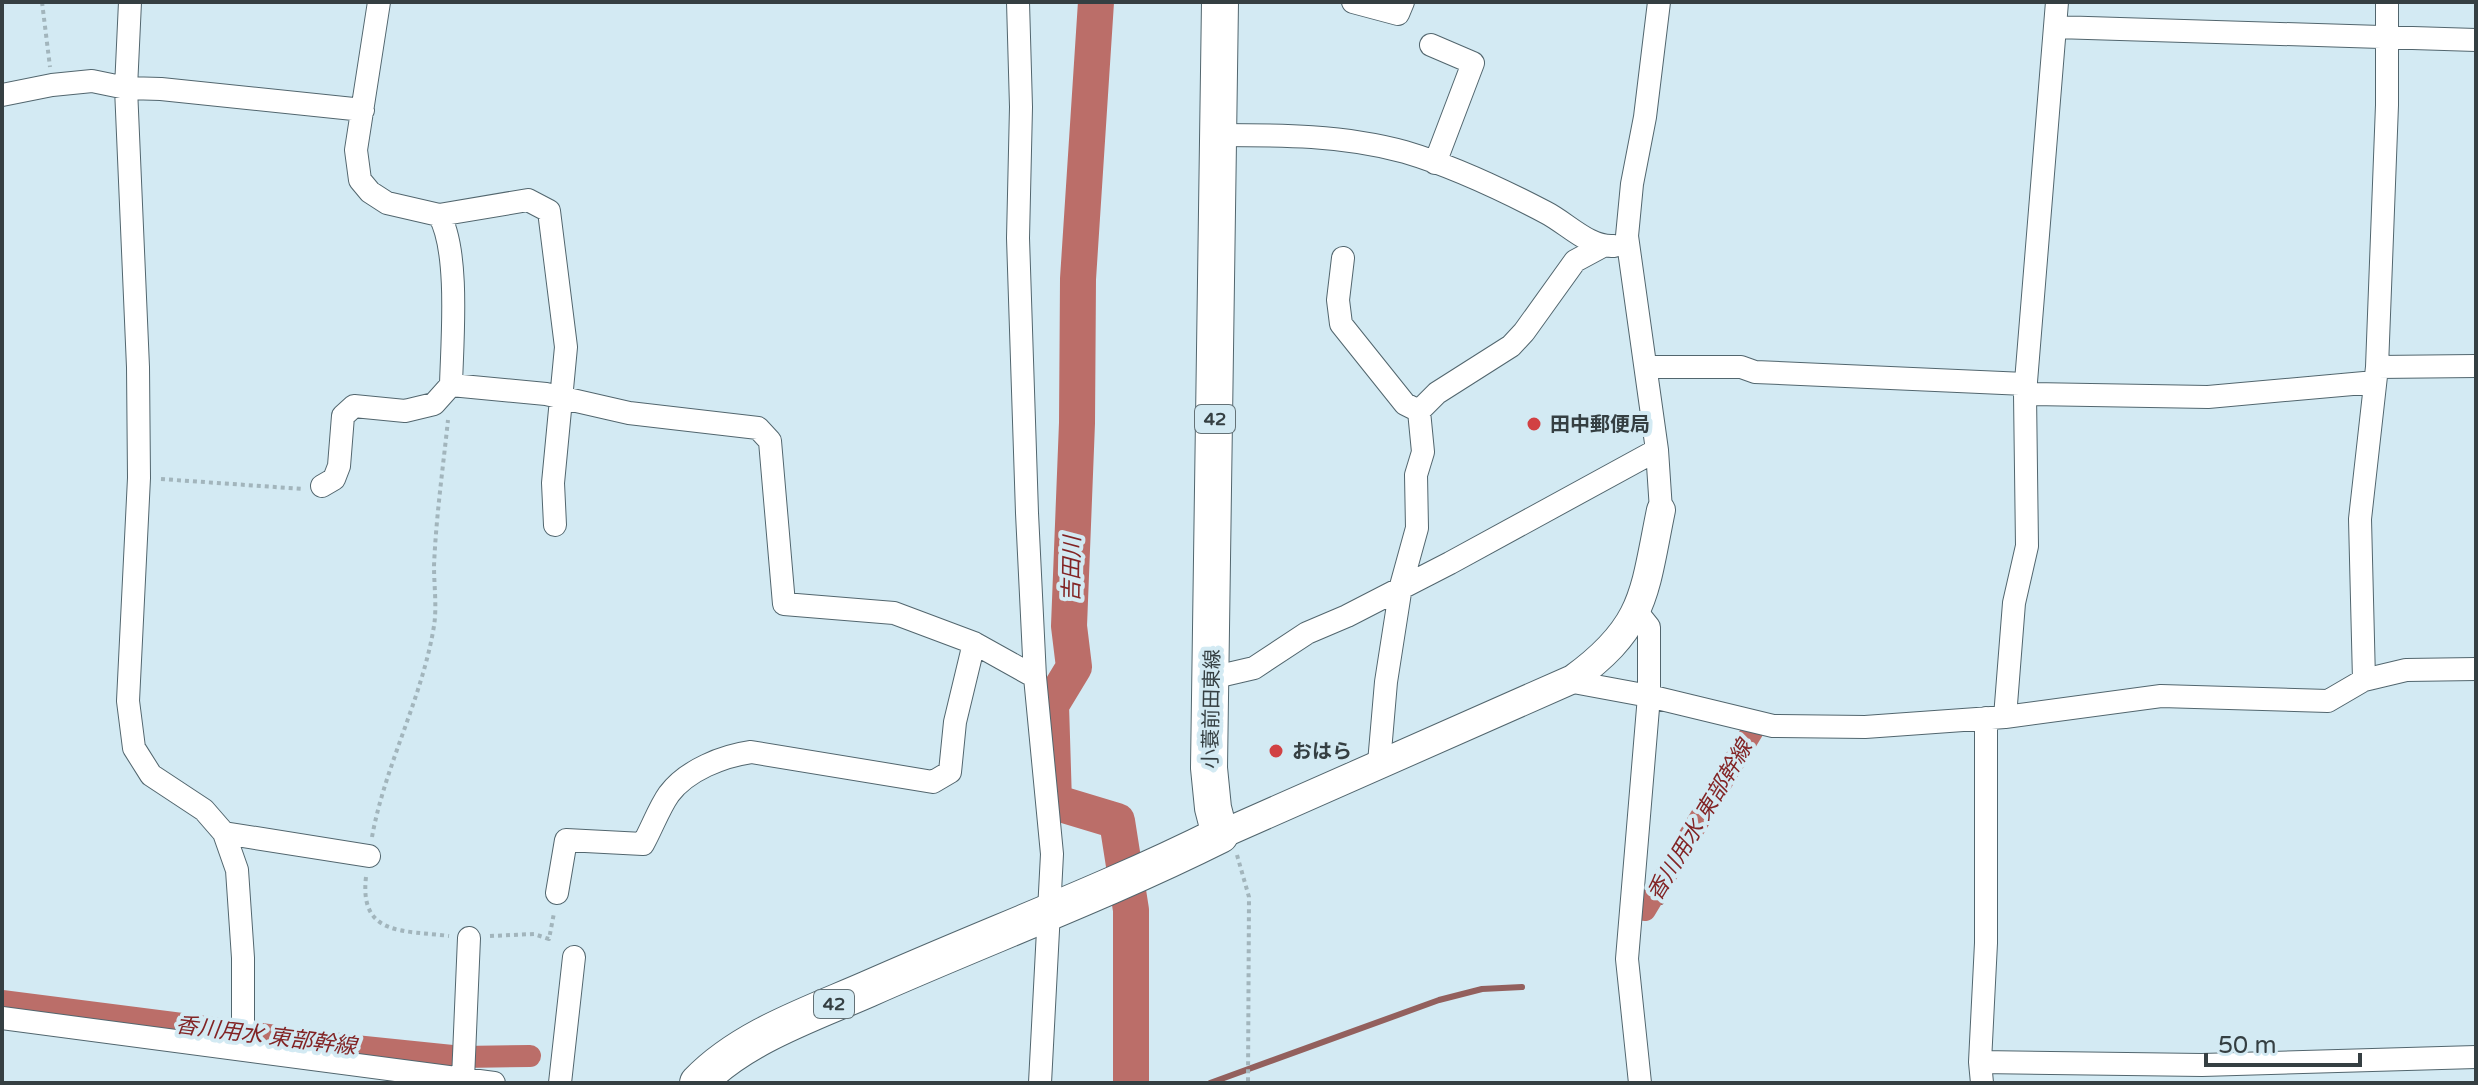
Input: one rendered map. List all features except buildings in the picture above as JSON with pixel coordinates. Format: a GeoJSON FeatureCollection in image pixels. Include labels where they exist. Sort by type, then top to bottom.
{"type":"FeatureCollection","features":[{"type":"Feature","properties":{"kind":"main road","name":"小蓑前田東線"},"geometry":{"type":"LineString","coordinates":[[1220,2],[1209,768],[1213,808],[1225,832]]}},
{"type":"Feature","properties":{"kind":"main road","name":"42"},"geometry":{"type":"LineString","coordinates":[[698,1083],[709,1071],[798,1020],[978,940],[1059,908],[1225,832]]}},
{"type":"Feature","properties":{"kind":"street"},"geometry":{"type":"LineString","coordinates":[[130,2],[126,88],[138,367],[139,478],[128,701],[134,748],[151,775],[204,810],[224,833],[237,870],[243,958],[243,1038]]}},
{"type":"Feature","properties":{"kind":"street"},"geometry":{"type":"LineString","coordinates":[[379,2],[356,150],[360,180],[370,192],[387,203],[439,215],[528,200],[549,211],[566,347],[553,483],[555,525]]}},
{"type":"Feature","properties":{"kind":"street"},"geometry":{"type":"LineString","coordinates":[[1018,2],[1021,107],[1018,238],[1035,677],[1059,908],[1040,1083]]}},
{"type":"Feature","properties":{"kind":"street"},"geometry":{"type":"LineString","coordinates":[[1353,2],[1398,14],[1403,2]]}},
{"type":"Feature","properties":{"kind":"street"},"geometry":{"type":"LineString","coordinates":[[1225,832],[1568,681],[1595,663],[1618,641],[1637,612],[1649,575],[1661,510],[1657,450],[1627,244],[1632,184],[1645,117],[1659,2]]}},
{"type":"Feature","properties":{"kind":"street"},"geometry":{"type":"LineString","coordinates":[[2057,2],[2025,389],[2027,546],[1995,718],[1981,1072],[2476,1057]]}},
{"type":"Feature","properties":{"kind":"street"},"geometry":{"type":"LineString","coordinates":[[2364,680],[2360,519],[2376,375],[2387,2]]}},
{"type":"Feature","properties":{"kind":"street"},"geometry":{"type":"LineString","coordinates":[[2056,27],[2476,40]]}},
{"type":"Feature","properties":{"kind":"street"},"geometry":{"type":"LineString","coordinates":[[1431,45],[1473,63],[1435,163]]}},
{"type":"Feature","properties":{"kind":"street"},"geometry":{"type":"LineString","coordinates":[[2,95],[92,81],[126,88],[363,110]]}},
{"type":"Feature","properties":{"kind":"street"},"geometry":{"type":"LineString","coordinates":[[1218,135],[1347,140],[1404,152],[1547,213],[1601,247]]}},
{"type":"Feature","properties":{"kind":"street"},"geometry":{"type":"LineString","coordinates":[[322,486],[334,479],[339,466],[343,416],[354,406],[405,411],[434,404],[451,385],[454,293],[445,226],[439,215]]}},
{"type":"Feature","properties":{"kind":"street"},"geometry":{"type":"LineString","coordinates":[[1419,411],[1437,393],[1511,346],[1575,261],[1601,247],[1627,244]]}},
{"type":"Feature","properties":{"kind":"street"},"geometry":{"type":"LineString","coordinates":[[1343,258],[1338,300],[1341,324],[1405,404],[1419,411]]}},
{"type":"Feature","properties":{"kind":"street"},"geometry":{"type":"LineString","coordinates":[[1646,367],[1741,367],[1755,372],[2208,397],[2376,375],[2476,366]]}},
{"type":"Feature","properties":{"kind":"street"},"geometry":{"type":"LineString","coordinates":[[451,385],[546,394],[629,413],[758,428],[770,441],[784,604],[894,613],[974,643],[1035,677]]}},
{"type":"Feature","properties":{"kind":"street"},"geometry":{"type":"LineString","coordinates":[[1379,763],[1386,682],[1401,586],[1417,528],[1416,475],[1423,452],[1419,411]]}},
{"type":"Feature","properties":{"kind":"street"},"geometry":{"type":"LineString","coordinates":[[1211,678],[1254,668],[1307,633],[1450,563],[1657,450]]}},
{"type":"Feature","properties":{"kind":"street"},"geometry":{"type":"LineString","coordinates":[[1637,612],[1649,627],[1649,696],[1627,959],[1640,1083]]}},
{"type":"Feature","properties":{"kind":"street"},"geometry":{"type":"LineString","coordinates":[[557,893],[566,840],[643,844],[670,792],[701,768],[727,756],[751,752],[933,782],[950,772],[955,722],[974,643]]}},
{"type":"Feature","properties":{"kind":"street"},"geometry":{"type":"LineString","coordinates":[[1568,681],[1649,696],[1773,726],[1865,727],[1995,718],[2161,696],[2328,701],[2364,680],[2406,670],[2476,669]]}},
{"type":"Feature","properties":{"kind":"street"},"geometry":{"type":"LineString","coordinates":[[224,833],[369,856]]}},
{"type":"Feature","properties":{"kind":"street"},"geometry":{"type":"LineString","coordinates":[[464,1065],[469,938]]}},
{"type":"Feature","properties":{"kind":"street"},"geometry":{"type":"LineString","coordinates":[[560,1083],[574,957]]}},
{"type":"Feature","properties":{"kind":"street"},"geometry":{"type":"LineString","coordinates":[[2,1018],[243,1038],[464,1065],[494,1083]]}},
{"type":"Feature","properties":{"kind":"path"},"geometry":{"type":"LineString","coordinates":[[42,2],[52,85]]}},
{"type":"Feature","properties":{"kind":"path"},"geometry":{"type":"LineString","coordinates":[[451,385],[434,565],[435,624],[405,730],[378,803],[363,899],[372,917],[390,929],[469,938],[534,934],[549,939],[557,893]]}},
{"type":"Feature","properties":{"kind":"path"},"geometry":{"type":"LineString","coordinates":[[139,478],[301,489],[322,486]]}},
{"type":"Feature","properties":{"kind":"path"},"geometry":{"type":"LineString","coordinates":[[1225,832],[1249,897],[1248,1083]]}},
{"type":"Feature","properties":{"kind":"waterway","name":"吉田川"},"geometry":{"type":"LineString","coordinates":[[1096,2],[1078,279],[1077,423],[1069,626],[1074,667],[1051,705],[1054,802],[1117,821],[1131,910],[1131,1083]]}},
{"type":"Feature","properties":{"kind":"waterway","name":"香川用水 東部幹線"},"geometry":{"type":"LineString","coordinates":[[1645,910],[1753,730]]}},
{"type":"Feature","properties":{"kind":"waterway"},"geometry":{"type":"LineString","coordinates":[[1661,902],[1670,868]]}},
{"type":"Feature","properties":{"kind":"waterway"},"geometry":{"type":"LineString","coordinates":[[1210,1083],[1439,1000],[1482,989],[1522,987]]}},
{"type":"Feature","properties":{"kind":"waterway","name":"香川用水 東部幹線"},"geometry":{"type":"LineString","coordinates":[[2,1001],[355,1046],[462,1057],[530,1056]]}},
{"type":"Feature","properties":{"kind":"place","name":"田中郵便局"},"geometry":{"type":"Point","coordinates":[1534,424]}},
{"type":"Feature","properties":{"kind":"place","name":"おはら"},"geometry":{"type":"Point","coordinates":[1276,751]}}]}
